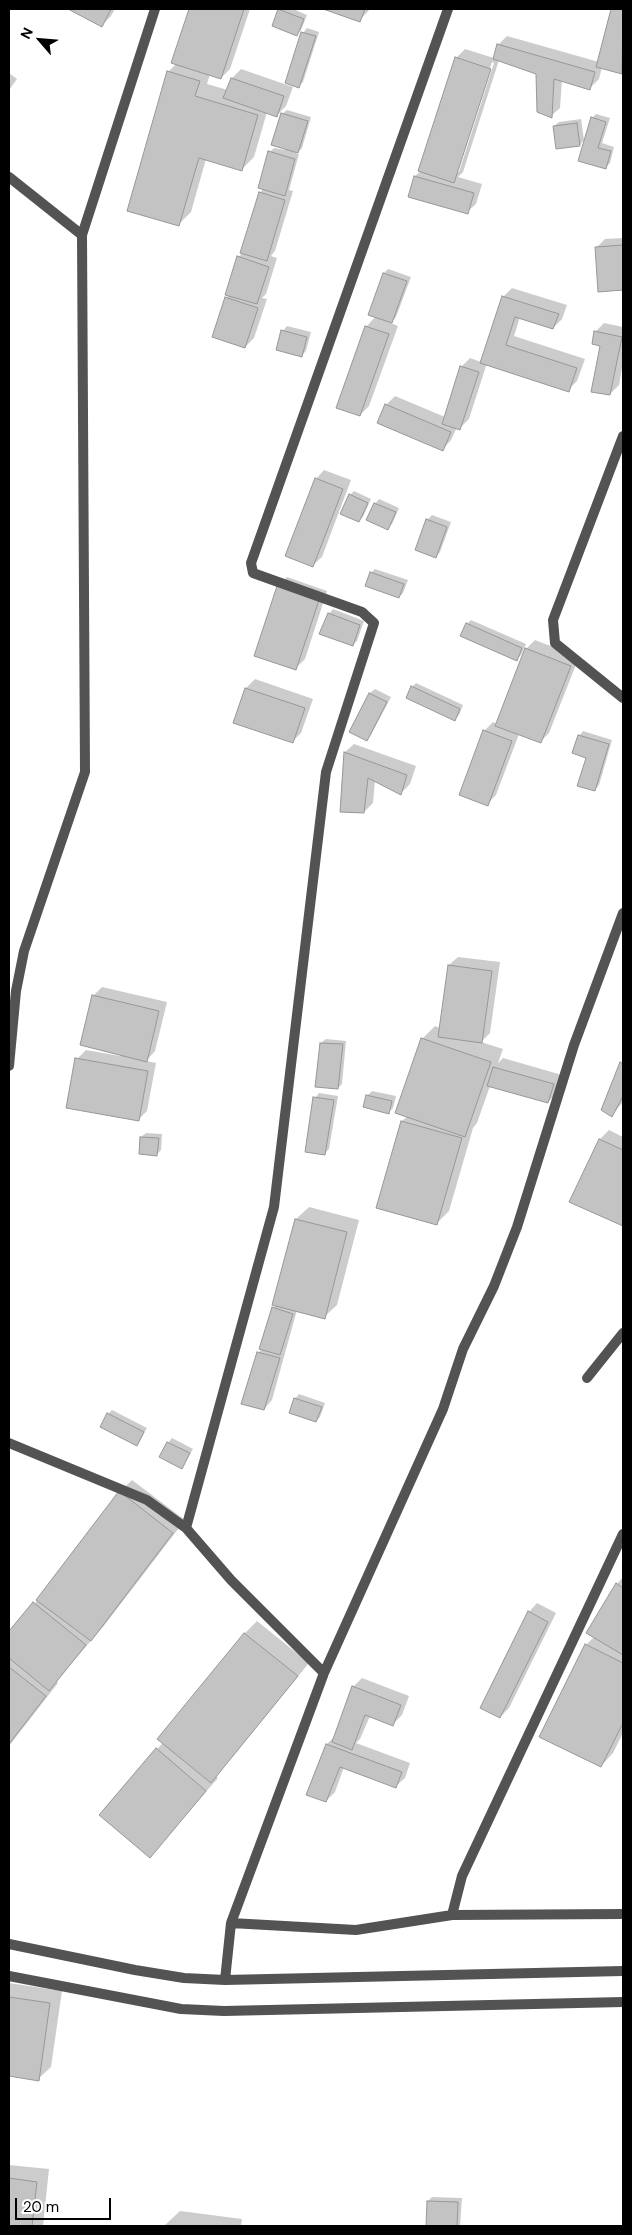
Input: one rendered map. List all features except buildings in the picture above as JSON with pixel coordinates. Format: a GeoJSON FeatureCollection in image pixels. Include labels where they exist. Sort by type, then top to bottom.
{"type":"FeatureCollection","features":[{"type":"Feature","properties":{"kind":"street"},"geometry":{"type":"LineString","coordinates":[[9,1066],[16,991],[24,951],[85,772],[82,235],[155,9]]}},
{"type":"Feature","properties":{"kind":"street"},"geometry":{"type":"LineString","coordinates":[[186,1528],[274,1207],[326,772],[374,623],[362,612],[253,573],[251,563],[448,9]]}},
{"type":"Feature","properties":{"kind":"street"},"geometry":{"type":"LineString","coordinates":[[9,177],[82,235]]}},
{"type":"Feature","properties":{"kind":"street"},"geometry":{"type":"LineString","coordinates":[[623,436],[553,620],[555,643],[623,698]]}},
{"type":"Feature","properties":{"kind":"street"},"geometry":{"type":"LineString","coordinates":[[225,1980],[231,1924],[324,1673],[443,1409],[462,1349],[494,1286],[514,1235],[574,1045],[623,914]]}},
{"type":"Feature","properties":{"kind":"street"},"geometry":{"type":"LineString","coordinates":[[587,1378],[623,1333]]}},
{"type":"Feature","properties":{"kind":"street"},"geometry":{"type":"LineString","coordinates":[[9,1443],[147,1500],[186,1528],[231,1580],[324,1673]]}},
{"type":"Feature","properties":{"kind":"street"},"geometry":{"type":"LineString","coordinates":[[452,1915],[462,1876],[623,1534]]}},
{"type":"Feature","properties":{"kind":"street"},"geometry":{"type":"LineString","coordinates":[[231,1924],[356,1930],[452,1915],[623,1914]]}},
{"type":"Feature","properties":{"kind":"street"},"geometry":{"type":"LineString","coordinates":[[9,1944],[135,1970],[184,1978],[225,1980],[623,1971]]}},
{"type":"Feature","properties":{"kind":"street"},"geometry":{"type":"LineString","coordinates":[[9,1976],[181,2009],[224,2010],[623,2002]]}}]}
